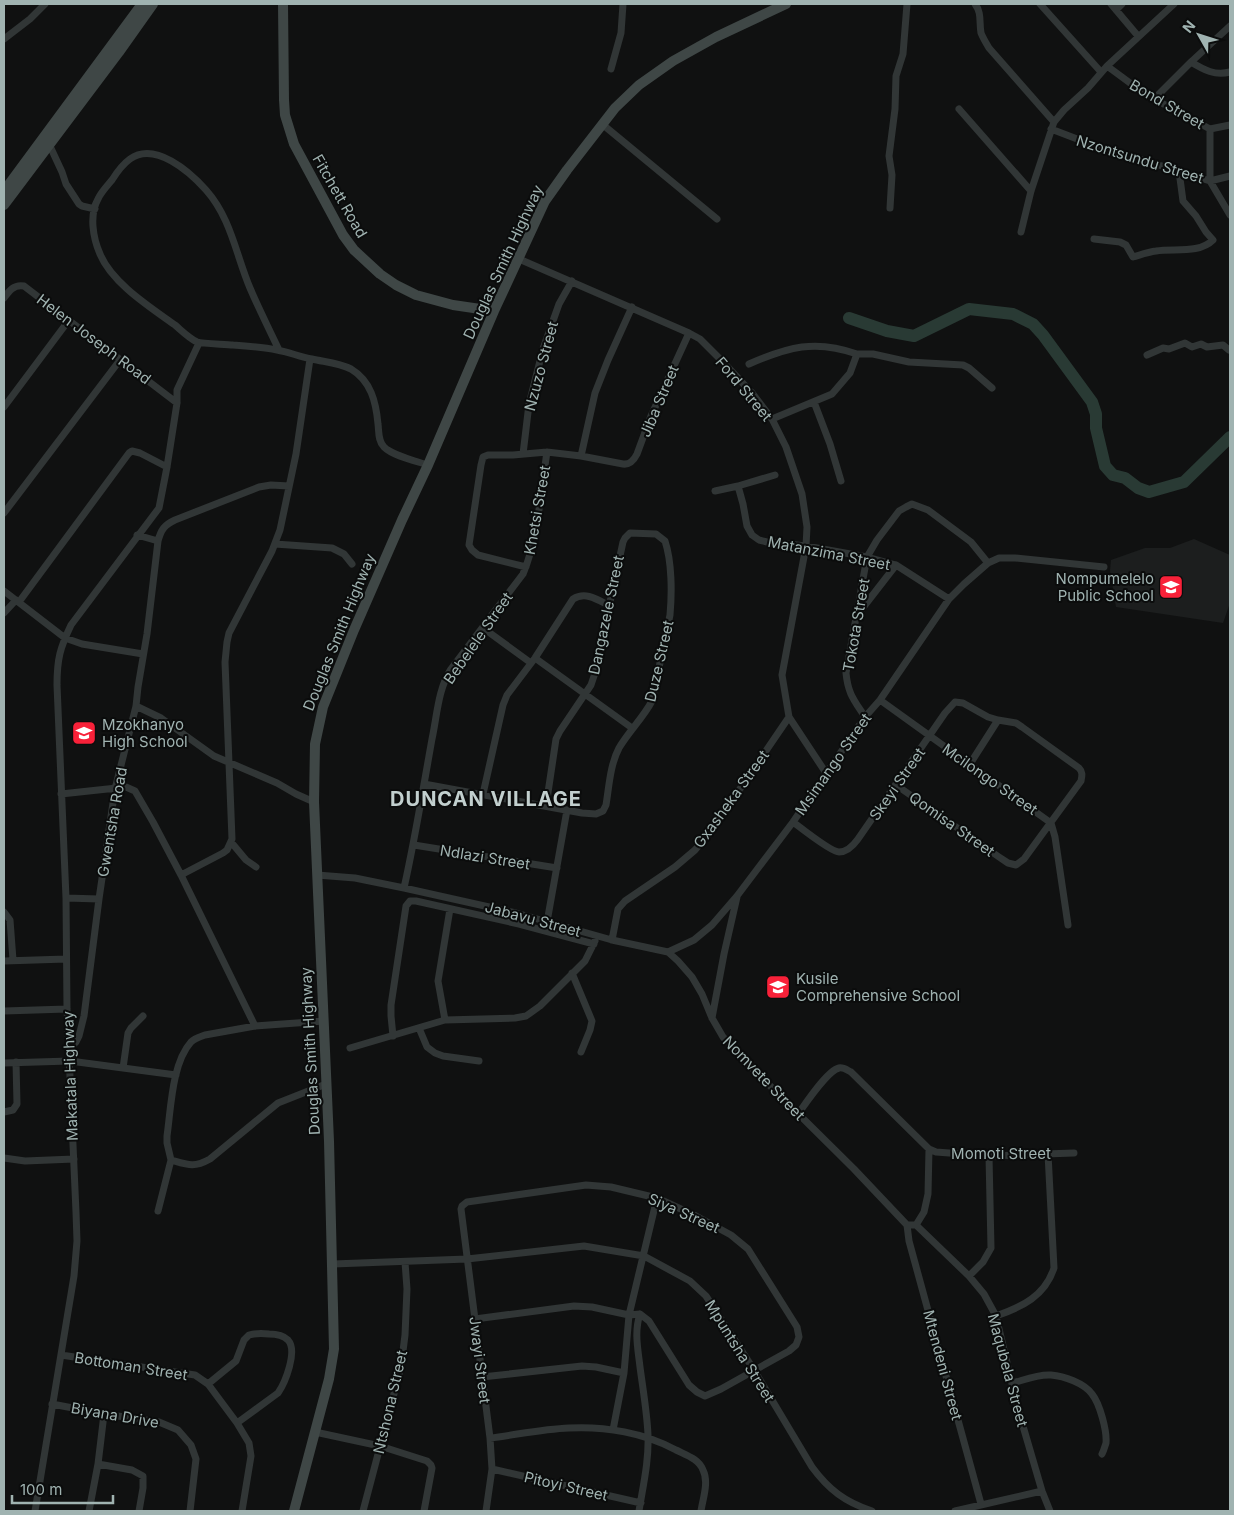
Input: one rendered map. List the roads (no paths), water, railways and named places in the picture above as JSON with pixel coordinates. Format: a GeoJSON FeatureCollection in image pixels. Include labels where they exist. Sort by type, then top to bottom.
{"type":"FeatureCollection","features":[{"type":"Feature","properties":{"kind":"street"},"geometry":{"type":"LineString","coordinates":[[4,39],[45,4]]}},
{"type":"Feature","properties":{"kind":"street"},"geometry":{"type":"LineString","coordinates":[[4,191],[142,4]]}},
{"type":"Feature","properties":{"kind":"street"},"geometry":{"type":"LineString","coordinates":[[4,205],[153,4]]}},
{"type":"Feature","properties":{"kind":"street","name":"Fitchett Road"},"geometry":{"type":"LineString","coordinates":[[283,4],[284,100],[288,129],[294,144],[343,235],[368,264],[396,285],[416,295],[437,302],[494,312]]}},
{"type":"Feature","properties":{"kind":"street"},"geometry":{"type":"LineString","coordinates":[[612,69],[621,33],[623,4]]}},
{"type":"Feature","properties":{"kind":"street","name":"Douglas Smith Highway"},"geometry":{"type":"LineString","coordinates":[[294,1511],[329,1379],[334,1349],[331,1199],[314,802],[315,744],[323,707],[399,528],[545,201],[601,126],[627,96],[652,75],[716,37],[786,4]]}},
{"type":"Feature","properties":{"kind":"street"},"geometry":{"type":"LineString","coordinates":[[890,208],[892,175],[889,156],[895,109],[896,76],[903,54],[907,4]]}},
{"type":"Feature","properties":{"kind":"street"},"geometry":{"type":"LineString","coordinates":[[975,4],[980,14],[980,30],[989,48],[1054,122]]}},
{"type":"Feature","properties":{"kind":"street","name":"Bond Street"},"geometry":{"type":"LineString","coordinates":[[1040,4],[1104,69],[1210,129],[1230,125]]}},
{"type":"Feature","properties":{"kind":"street"},"geometry":{"type":"LineString","coordinates":[[1122,4],[1114,7],[1138,36]]}},
{"type":"Feature","properties":{"kind":"street"},"geometry":{"type":"LineString","coordinates":[[1021,232],[1031,191],[1054,122],[1104,69],[1174,4]]}},
{"type":"Feature","properties":{"kind":"street"},"geometry":{"type":"LineString","coordinates":[[1154,99],[1230,26]]}},
{"type":"Feature","properties":{"kind":"street"},"geometry":{"type":"LineString","coordinates":[[1191,62],[1203,70],[1215,73],[1230,72]]}},
{"type":"Feature","properties":{"kind":"street"},"geometry":{"type":"LineString","coordinates":[[959,110],[1031,191]]}},
{"type":"Feature","properties":{"kind":"street"},"geometry":{"type":"LineString","coordinates":[[601,126],[717,220]]}},
{"type":"Feature","properties":{"kind":"street","name":"Nzontsundu Street"},"geometry":{"type":"LineString","coordinates":[[1051,129],[1067,136],[1210,181],[1230,176]]}},
{"type":"Feature","properties":{"kind":"street"},"geometry":{"type":"LineString","coordinates":[[1210,129],[1210,181],[1230,215]]}},
{"type":"Feature","properties":{"kind":"street"},"geometry":{"type":"LineString","coordinates":[[49,144],[66,184],[79,204],[95,209]]}},
{"type":"Feature","properties":{"kind":"street"},"geometry":{"type":"LineString","coordinates":[[279,350],[250,288],[224,217],[207,190],[184,170],[157,154],[136,156],[130,159],[98,198],[93,226],[100,254],[124,286],[199,343],[279,350],[347,367],[360,376],[368,385],[373,395],[381,443],[391,452],[428,465]]}},
{"type":"Feature","properties":{"kind":"street"},"geometry":{"type":"LineString","coordinates":[[1094,239],[1120,242],[1126,245],[1133,257],[1156,251],[1194,249],[1208,245],[1212,240],[1183,201],[1179,171]]}},
{"type":"Feature","properties":{"kind":"street","name":"Ford Street"},"geometry":{"type":"LineString","coordinates":[[518,259],[632,307],[700,339],[736,374],[772,418],[786,448],[802,494],[807,527],[806,546],[782,675],[789,717],[826,773]]}},
{"type":"Feature","properties":{"kind":"street","name":"Nzuzo Street"},"geometry":{"type":"LineString","coordinates":[[523,454],[529,404],[543,349],[559,304],[572,281]]}},
{"type":"Feature","properties":{"kind":"street","name":"Helen Joseph Road"},"geometry":{"type":"LineString","coordinates":[[6,295],[16,286],[24,286],[177,403]]}},
{"type":"Feature","properties":{"kind":"street"},"geometry":{"type":"LineString","coordinates":[[526,568],[478,554],[469,545],[483,457],[488,455],[513,456],[547,452],[581,456],[597,387],[632,307]]}},
{"type":"Feature","properties":{"kind":"street"},"geometry":{"type":"LineString","coordinates":[[4,408],[69,320]]}},
{"type":"Feature","properties":{"kind":"street","name":"Jiba Street"},"geometry":{"type":"LineString","coordinates":[[581,456],[626,465],[631,462],[637,454],[651,416],[689,333]]}},
{"type":"Feature","properties":{"kind":"street","name":"Makatala Highway"},"geometry":{"type":"LineString","coordinates":[[35,1511],[74,1276],[77,1241],[57,661],[64,638],[71,625],[159,508],[177,403],[177,390],[199,343]]}},
{"type":"Feature","properties":{"kind":"street"},"geometry":{"type":"LineString","coordinates":[[1147,355],[1163,348],[1170,349],[1185,343],[1192,347],[1201,344],[1207,347],[1223,345],[1230,349]]}},
{"type":"Feature","properties":{"kind":"street"},"geometry":{"type":"LineString","coordinates":[[749,364],[780,351],[805,346],[826,346],[843,348],[857,354],[873,354],[908,362],[963,366],[969,368],[992,388]]}},
{"type":"Feature","properties":{"kind":"street"},"geometry":{"type":"LineString","coordinates":[[772,418],[832,394],[850,373],[857,354]]}},
{"type":"Feature","properties":{"kind":"street"},"geometry":{"type":"LineString","coordinates":[[181,875],[223,853],[227,850],[232,839],[224,662],[227,642],[229,633],[275,544],[280,530],[296,454],[310,359]]}},
{"type":"Feature","properties":{"kind":"street"},"geometry":{"type":"LineString","coordinates":[[4,513],[120,360]]}},
{"type":"Feature","properties":{"kind":"street"},"geometry":{"type":"LineString","coordinates":[[814,402],[830,444],[841,481]]}},
{"type":"Feature","properties":{"kind":"street"},"geometry":{"type":"LineString","coordinates":[[4,613],[17,601],[130,452],[140,453],[167,467]]}},
{"type":"Feature","properties":{"kind":"street","name":"Khetsi Street"},"geometry":{"type":"LineString","coordinates":[[526,568],[534,534],[547,452]]}},
{"type":"Feature","properties":{"kind":"street"},"geometry":{"type":"LineString","coordinates":[[715,491],[775,475]]}},
{"type":"Feature","properties":{"kind":"street"},"geometry":{"type":"LineString","coordinates":[[138,535],[158,541],[166,524],[175,520],[259,487],[272,485],[289,486]]}},
{"type":"Feature","properties":{"kind":"street","name":"Matanzima Street"},"geometry":{"type":"LineString","coordinates":[[738,486],[744,504],[747,526],[756,538],[767,542],[806,546],[867,557],[896,565],[949,599]]}},
{"type":"Feature","properties":{"kind":"street"},"geometry":{"type":"LineString","coordinates":[[867,557],[899,511],[912,504],[928,510],[971,542],[988,563],[999,558],[1015,558],[1104,567]]}},
{"type":"Feature","properties":{"kind":"street","name":"Dangazele Street"},"geometry":{"type":"LineString","coordinates":[[546,806],[556,739],[585,694],[594,676],[621,547],[625,538],[630,533],[656,534]]}},
{"type":"Feature","properties":{"kind":"street","name":"Duze Street"},"geometry":{"type":"LineString","coordinates":[[567,810],[596,814],[603,811],[606,805],[615,758],[632,728],[648,709],[652,701],[670,614],[669,559],[665,541],[656,534]]}},
{"type":"Feature","properties":{"kind":"street","name":"Gwentsha Road"},"geometry":{"type":"LineString","coordinates":[[70,1048],[79,1036],[84,1016],[116,789],[136,706],[158,541]]}},
{"type":"Feature","properties":{"kind":"street"},"geometry":{"type":"LineString","coordinates":[[275,544],[332,548],[344,554],[352,564]]}},
{"type":"Feature","properties":{"kind":"street","name":"Tokota Street"},"geometry":{"type":"LineString","coordinates":[[865,717],[850,694],[847,687],[846,673],[867,557]]}},
{"type":"Feature","properties":{"kind":"street","name":"Msimango Street"},"geometry":{"type":"LineString","coordinates":[[668,952],[688,944],[699,936],[712,925],[738,896],[793,822],[865,717],[880,700],[949,599],[988,563]]}},
{"type":"Feature","properties":{"kind":"street"},"geometry":{"type":"LineString","coordinates":[[857,615],[896,565]]}},
{"type":"Feature","properties":{"kind":"street","name":"Bebelele Street"},"geometry":{"type":"LineString","coordinates":[[404,888],[445,680],[515,586],[526,568]]}},
{"type":"Feature","properties":{"kind":"street"},"geometry":{"type":"LineString","coordinates":[[4,591],[64,638],[82,644],[143,654]]}},
{"type":"Feature","properties":{"kind":"street"},"geometry":{"type":"LineString","coordinates":[[483,794],[503,705],[507,695],[533,661],[573,599],[584,595],[610,606]]}},
{"type":"Feature","properties":{"kind":"street"},"geometry":{"type":"LineString","coordinates":[[483,628],[585,694],[632,728]]}},
{"type":"Feature","properties":{"kind":"street","name":"Mcilongo Street"},"geometry":{"type":"LineString","coordinates":[[880,700],[1051,823]]}},
{"type":"Feature","properties":{"kind":"street","name":"Skeyi Street"},"geometry":{"type":"LineString","coordinates":[[793,822],[832,850],[840,852],[847,850],[858,840],[945,713],[955,702],[963,703],[988,717],[998,720]]}},
{"type":"Feature","properties":{"kind":"street"},"geometry":{"type":"LineString","coordinates":[[136,706],[161,718],[206,752],[277,783],[314,802]]}},
{"type":"Feature","properties":{"kind":"street","name":"Gxasheka Street"},"geometry":{"type":"LineString","coordinates":[[612,940],[618,909],[624,901],[676,867],[695,850],[712,830],[789,717]]}},
{"type":"Feature","properties":{"kind":"street"},"geometry":{"type":"LineString","coordinates":[[970,764],[998,720],[1016,723],[1079,768],[1082,773],[1081,781],[1051,823],[1055,837],[1068,925]]}},
{"type":"Feature","properties":{"kind":"street"},"geometry":{"type":"LineString","coordinates":[[424,784],[567,810],[547,922]]}},
{"type":"Feature","properties":{"kind":"street","name":"Qomisa Street"},"geometry":{"type":"LineString","coordinates":[[896,784],[1008,863],[1016,865],[1020,863],[1051,823]]}},
{"type":"Feature","properties":{"kind":"street"},"geometry":{"type":"LineString","coordinates":[[61,794],[128,788],[134,792],[153,822],[181,875],[255,1026]]}},
{"type":"Feature","properties":{"kind":"street"},"geometry":{"type":"LineString","coordinates":[[231,842],[246,860],[256,867]]}},
{"type":"Feature","properties":{"kind":"street","name":"Ndlazi Street"},"geometry":{"type":"LineString","coordinates":[[414,845],[557,868]]}},
{"type":"Feature","properties":{"kind":"street","name":"Jabavu Street"},"geometry":{"type":"LineString","coordinates":[[317,875],[355,878],[404,888],[516,913],[612,940],[668,952]]}},
{"type":"Feature","properties":{"kind":"street"},"geometry":{"type":"LineString","coordinates":[[712,1018],[724,954],[738,896]]}},
{"type":"Feature","properties":{"kind":"street"},"geometry":{"type":"LineString","coordinates":[[66,898],[99,899]]}},
{"type":"Feature","properties":{"kind":"street"},"geometry":{"type":"LineString","coordinates":[[393,1036],[390,1016],[391,1005],[406,906],[412,901],[519,924],[594,944]]}},
{"type":"Feature","properties":{"kind":"street"},"geometry":{"type":"LineString","coordinates":[[445,1020],[438,981],[450,909]]}},
{"type":"Feature","properties":{"kind":"street"},"geometry":{"type":"LineString","coordinates":[[4,912],[10,920],[13,960]]}},
{"type":"Feature","properties":{"kind":"street"},"geometry":{"type":"LineString","coordinates":[[350,1048],[445,1020],[526,1016],[540,1006],[584,961],[597,936]]}},
{"type":"Feature","properties":{"kind":"street"},"geometry":{"type":"LineString","coordinates":[[668,952],[692,977],[702,994],[712,1018]]}},
{"type":"Feature","properties":{"kind":"street"},"geometry":{"type":"LineString","coordinates":[[4,961],[66,959]]}},
{"type":"Feature","properties":{"kind":"street"},"geometry":{"type":"LineString","coordinates":[[572,974],[592,1021],[581,1052]]}},
{"type":"Feature","properties":{"kind":"street"},"geometry":{"type":"LineString","coordinates":[[4,1011],[68,1009]]}},
{"type":"Feature","properties":{"kind":"street"},"geometry":{"type":"LineString","coordinates":[[123,1068],[128,1033],[143,1016]]}},
{"type":"Feature","properties":{"kind":"street","name":"Nomvete Street"},"geometry":{"type":"LineString","coordinates":[[712,1018],[723,1037],[752,1068],[854,1169],[907,1225]]}},
{"type":"Feature","properties":{"kind":"street"},"geometry":{"type":"LineString","coordinates":[[158,1211],[171,1160],[167,1136],[176,1075],[179,1064],[191,1042],[205,1035],[255,1026],[324,1020]]}},
{"type":"Feature","properties":{"kind":"street"},"geometry":{"type":"LineString","coordinates":[[419,1028],[427,1048],[435,1053],[448,1057],[479,1060]]}},
{"type":"Feature","properties":{"kind":"street"},"geometry":{"type":"LineString","coordinates":[[4,1062],[70,1061],[176,1075]]}},
{"type":"Feature","properties":{"kind":"street"},"geometry":{"type":"LineString","coordinates":[[4,1112],[13,1110],[17,1104],[16,1062]]}},
{"type":"Feature","properties":{"kind":"street","name":"Momoti Street"},"geometry":{"type":"LineString","coordinates":[[798,1114],[820,1084],[840,1068],[851,1072],[929,1149],[941,1153],[989,1156],[1074,1154]]}},
{"type":"Feature","properties":{"kind":"street"},"geometry":{"type":"LineString","coordinates":[[171,1160],[188,1165],[200,1164],[210,1159],[278,1103],[326,1084]]}},
{"type":"Feature","properties":{"kind":"street","name":"Momoti Street"},"geometry":{"type":"LineString","coordinates":[[916,1225],[924,1212],[928,1194],[929,1149]]}},
{"type":"Feature","properties":{"kind":"street"},"geometry":{"type":"LineString","coordinates":[[996,1316],[1018,1308],[1030,1300],[1044,1288],[1054,1268],[1048,1154]]}},
{"type":"Feature","properties":{"kind":"street"},"geometry":{"type":"LineString","coordinates":[[969,1276],[983,1262],[991,1248],[989,1156]]}},
{"type":"Feature","properties":{"kind":"street"},"geometry":{"type":"LineString","coordinates":[[4,1158],[25,1161],[74,1159]]}},
{"type":"Feature","properties":{"kind":"street","name":"Siya Street"},"geometry":{"type":"LineString","coordinates":[[461,1209],[464,1204],[472,1200],[586,1185],[611,1187],[657,1198],[731,1235],[748,1249],[797,1327],[799,1337],[796,1345],[789,1351],[754,1370]]}},
{"type":"Feature","properties":{"kind":"street"},"geometry":{"type":"LineString","coordinates":[[613,1430],[624,1372],[629,1315],[657,1198]]}},
{"type":"Feature","properties":{"kind":"street","name":"Jwayi Street"},"geometry":{"type":"LineString","coordinates":[[461,1209],[490,1438],[492,1469],[486,1511]]}},
{"type":"Feature","properties":{"kind":"street"},"geometry":{"type":"LineString","coordinates":[[907,1225],[916,1225]]}},
{"type":"Feature","properties":{"kind":"street","name":"Mtendeni Street"},"geometry":{"type":"LineString","coordinates":[[907,1225],[909,1241],[981,1504]]}},
{"type":"Feature","properties":{"kind":"street","name":"Maqubela Street"},"geometry":{"type":"LineString","coordinates":[[916,1225],[969,1276],[984,1294],[996,1316],[1018,1409],[1042,1491],[1050,1511]]}},
{"type":"Feature","properties":{"kind":"street","name":"Mpuntsha Street"},"geometry":{"type":"LineString","coordinates":[[333,1264],[467,1259],[584,1246],[644,1256],[690,1282],[706,1296],[823,1482],[835,1493],[858,1506],[872,1511]]}},
{"type":"Feature","properties":{"kind":"street","name":"Ntshona Street"},"geometry":{"type":"LineString","coordinates":[[363,1511],[401,1367],[407,1289],[405,1262]]}},
{"type":"Feature","properties":{"kind":"street"},"geometry":{"type":"LineString","coordinates":[[475,1319],[574,1306],[592,1307],[629,1315],[640,1314],[649,1320],[690,1385],[701,1395],[709,1395],[754,1370]]}},
{"type":"Feature","properties":{"kind":"street"},"geometry":{"type":"LineString","coordinates":[[639,1511],[647,1462],[648,1437],[636,1339],[640,1314]]}},
{"type":"Feature","properties":{"kind":"street"},"geometry":{"type":"LineString","coordinates":[[208,1384],[236,1361],[244,1340],[249,1335],[256,1333],[271,1334],[288,1340],[291,1349],[290,1358],[286,1381],[282,1388],[237,1423]]}},
{"type":"Feature","properties":{"kind":"street","name":"Bottoman Street"},"geometry":{"type":"LineString","coordinates":[[61,1355],[195,1375],[208,1384],[237,1423],[251,1450],[242,1511]]}},
{"type":"Feature","properties":{"kind":"street"},"geometry":{"type":"LineString","coordinates":[[482,1377],[582,1366],[624,1372]]}},
{"type":"Feature","properties":{"kind":"street"},"geometry":{"type":"LineString","coordinates":[[1012,1383],[1045,1375],[1053,1375],[1078,1383],[1088,1390],[1093,1395],[1102,1419],[1106,1441],[1102,1454]]}},
{"type":"Feature","properties":{"kind":"street","name":"Biyana Drive"},"geometry":{"type":"LineString","coordinates":[[52,1404],[159,1422],[174,1427],[182,1433],[191,1446],[196,1460],[190,1511]]}},
{"type":"Feature","properties":{"kind":"street"},"geometry":{"type":"LineString","coordinates":[[89,1511],[98,1464],[104,1414]]}},
{"type":"Feature","properties":{"kind":"street"},"geometry":{"type":"LineString","coordinates":[[490,1438],[569,1428],[613,1430],[648,1437],[692,1458],[703,1468],[706,1481],[701,1511]]}},
{"type":"Feature","properties":{"kind":"street"},"geometry":{"type":"LineString","coordinates":[[315,1432],[380,1446],[424,1459],[430,1463],[432,1468],[424,1511]]}},
{"type":"Feature","properties":{"kind":"street"},"geometry":{"type":"LineString","coordinates":[[98,1464],[132,1470],[143,1476],[139,1511]]}},
{"type":"Feature","properties":{"kind":"street","name":"Pitoyi Street"},"geometry":{"type":"LineString","coordinates":[[492,1469],[640,1503]]}},
{"type":"Feature","properties":{"kind":"street"},"geometry":{"type":"LineString","coordinates":[[955,1511],[1042,1491]]}},
{"type":"Feature","properties":{"kind":"waterway"},"geometry":{"type":"LineString","coordinates":[[849,318],[887,331],[914,336],[969,309],[1013,314],[1033,324],[1092,402],[1096,414],[1096,428],[1105,466],[1113,475],[1125,478],[1138,488],[1149,492],[1184,482],[1230,437]]}},
{"type":"Feature","properties":{"kind":"place","name":"Nompumelelo Public School"},"geometry":{"type":"Point","coordinates":[1171,587]}},
{"type":"Feature","properties":{"kind":"place","name":"Mzokhanyo High School"},"geometry":{"type":"Point","coordinates":[84,733]}},
{"type":"Feature","properties":{"kind":"place","name":"Kusile Comprehensive School"},"geometry":{"type":"Point","coordinates":[778,987]}},
{"type":"Feature","properties":{"kind":"district","name":"DUNCAN VILLAGE"},"geometry":{"type":"Point","coordinates":[486,799]}}]}
